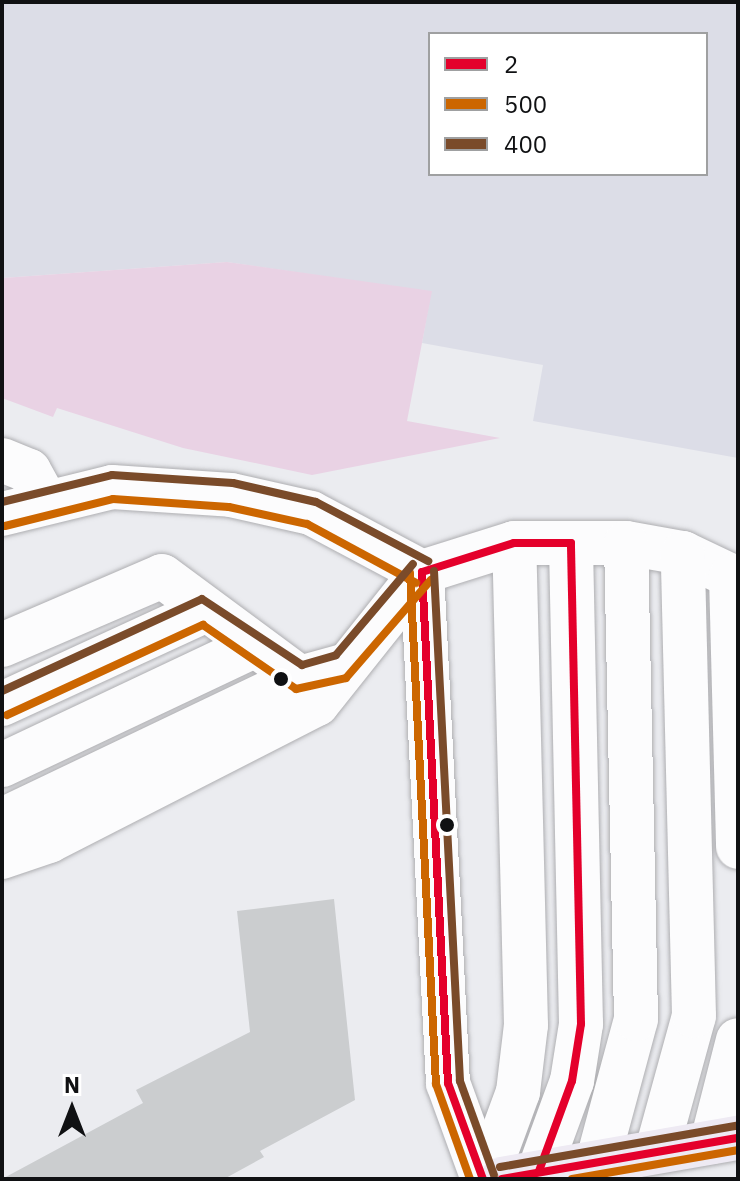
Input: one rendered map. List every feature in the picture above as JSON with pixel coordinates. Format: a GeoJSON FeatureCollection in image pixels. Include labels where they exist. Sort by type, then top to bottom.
{"type":"FeatureCollection","features":[{"type":"Feature","properties":{"kind":"main road"},"geometry":{"type":"LineString","coordinates":[[521,1175],[725,1140]]}},
{"type":"Feature","properties":{"kind":"street"},"geometry":{"type":"LineString","coordinates":[[2,460],[29,471],[44,498]]}},
{"type":"Feature","properties":{"kind":"street"},"geometry":{"type":"LineString","coordinates":[[2,514],[44,498],[112,487],[231,495],[311,513],[422,572]]}},
{"type":"Feature","properties":{"kind":"street"},"geometry":{"type":"LineString","coordinates":[[485,1179],[518,1092],[525,1036],[514,543]]}},
{"type":"Feature","properties":{"kind":"street"},"geometry":{"type":"LineString","coordinates":[[2,857],[49,841],[278,727],[317,704],[343,666],[422,572],[514,543],[626,543],[683,553],[731,576],[738,847]]}},
{"type":"Feature","properties":{"kind":"street"},"geometry":{"type":"LineString","coordinates":[[521,1175],[572,1081],[581,1024],[571,543]]}},
{"type":"Feature","properties":{"kind":"street"},"geometry":{"type":"LineString","coordinates":[[598,1160],[636,1019],[626,543]]}},
{"type":"Feature","properties":{"kind":"street"},"geometry":{"type":"LineString","coordinates":[[657,1150],[694,1016],[683,553]]}},
{"type":"Feature","properties":{"kind":"street"},"geometry":{"type":"LineString","coordinates":[[422,572],[448,1083],[485,1179]]}},
{"type":"Feature","properties":{"kind":"street"},"geometry":{"type":"LineString","coordinates":[[2,645],[162,576],[252,647],[300,678]]}},
{"type":"Feature","properties":{"kind":"street"},"geometry":{"type":"LineString","coordinates":[[2,704],[204,611]]}},
{"type":"Feature","properties":{"kind":"street"},"geometry":{"type":"LineString","coordinates":[[2,765],[252,647]]}},
{"type":"Feature","properties":{"kind":"street"},"geometry":{"type":"LineString","coordinates":[[2,820],[300,678],[343,666]]}},
{"type":"Feature","properties":{"kind":"street"},"geometry":{"type":"LineString","coordinates":[[725,1140],[738,1040]]}},
{"type":"Feature","properties":{"kind":"shaded area"},"geometry":{"type":"Polygon","coordinates":[[[2,2],[738,2],[738,458],[533,421],[543,365],[422,343],[431,292],[227,262],[2,278],[2,2]]]}},
{"type":"Feature","properties":{"kind":"shaded area"},"geometry":{"type":"Polygon","coordinates":[[[227,262],[432,291],[407,421],[500,438],[312,475],[183,448],[57,408],[53,417],[2,398],[2,278],[227,262]]]}},
{"type":"Feature","properties":{"kind":"building"},"geometry":{"type":"Polygon","coordinates":[[[334,899],[355,1100],[260,1151],[264,1157],[224,1179],[2,1179],[143,1103],[136,1090],[250,1032],[237,911],[334,899]]]}},
{"type":"Feature","properties":{"kind":"transit line","name":"400"},"geometry":{"type":"LineString","coordinates":[[2,502],[112,475],[233,483],[316,502],[428,561]]}},
{"type":"Feature","properties":{"kind":"transit line","name":"500"},"geometry":{"type":"LineString","coordinates":[[5,526],[113,499],[229,507],[307,524],[416,583]]}},
{"type":"Feature","properties":{"kind":"transit line","name":"2"},"geometry":{"type":"LineString","coordinates":[[422,572],[514,543],[571,543]]}},
{"type":"Feature","properties":{"kind":"transit line","name":"2"},"geometry":{"type":"LineString","coordinates":[[539,1171],[572,1081],[581,1024],[571,543]]}},
{"type":"Feature","properties":{"kind":"transit line","name":"400"},"geometry":{"type":"LineString","coordinates":[[2,691],[202,599],[302,665],[336,655],[413,564]]}},
{"type":"Feature","properties":{"kind":"transit line","name":"400"},"geometry":{"type":"LineString","coordinates":[[434,571],[460,1081],[494,1175]]}},
{"type":"Feature","properties":{"kind":"transit line","name":"2"},"geometry":{"type":"LineString","coordinates":[[422,572],[448,1083],[483,1179]]}},
{"type":"Feature","properties":{"kind":"transit line","name":"500"},"geometry":{"type":"LineString","coordinates":[[410,573],[436,1084],[470,1179]]}},
{"type":"Feature","properties":{"kind":"transit line","name":"500"},"geometry":{"type":"LineString","coordinates":[[7,715],[203,625],[296,689],[346,678],[431,580]]}},
{"type":"Feature","properties":{"kind":"transit line","name":"400"},"geometry":{"type":"LineString","coordinates":[[500,1167],[736,1126]]}},
{"type":"Feature","properties":{"kind":"transit line","name":"2"},"geometry":{"type":"LineString","coordinates":[[502,1179],[738,1138]]}},
{"type":"Feature","properties":{"kind":"transit line","name":"500"},"geometry":{"type":"LineString","coordinates":[[572,1179],[738,1150]]}}]}
